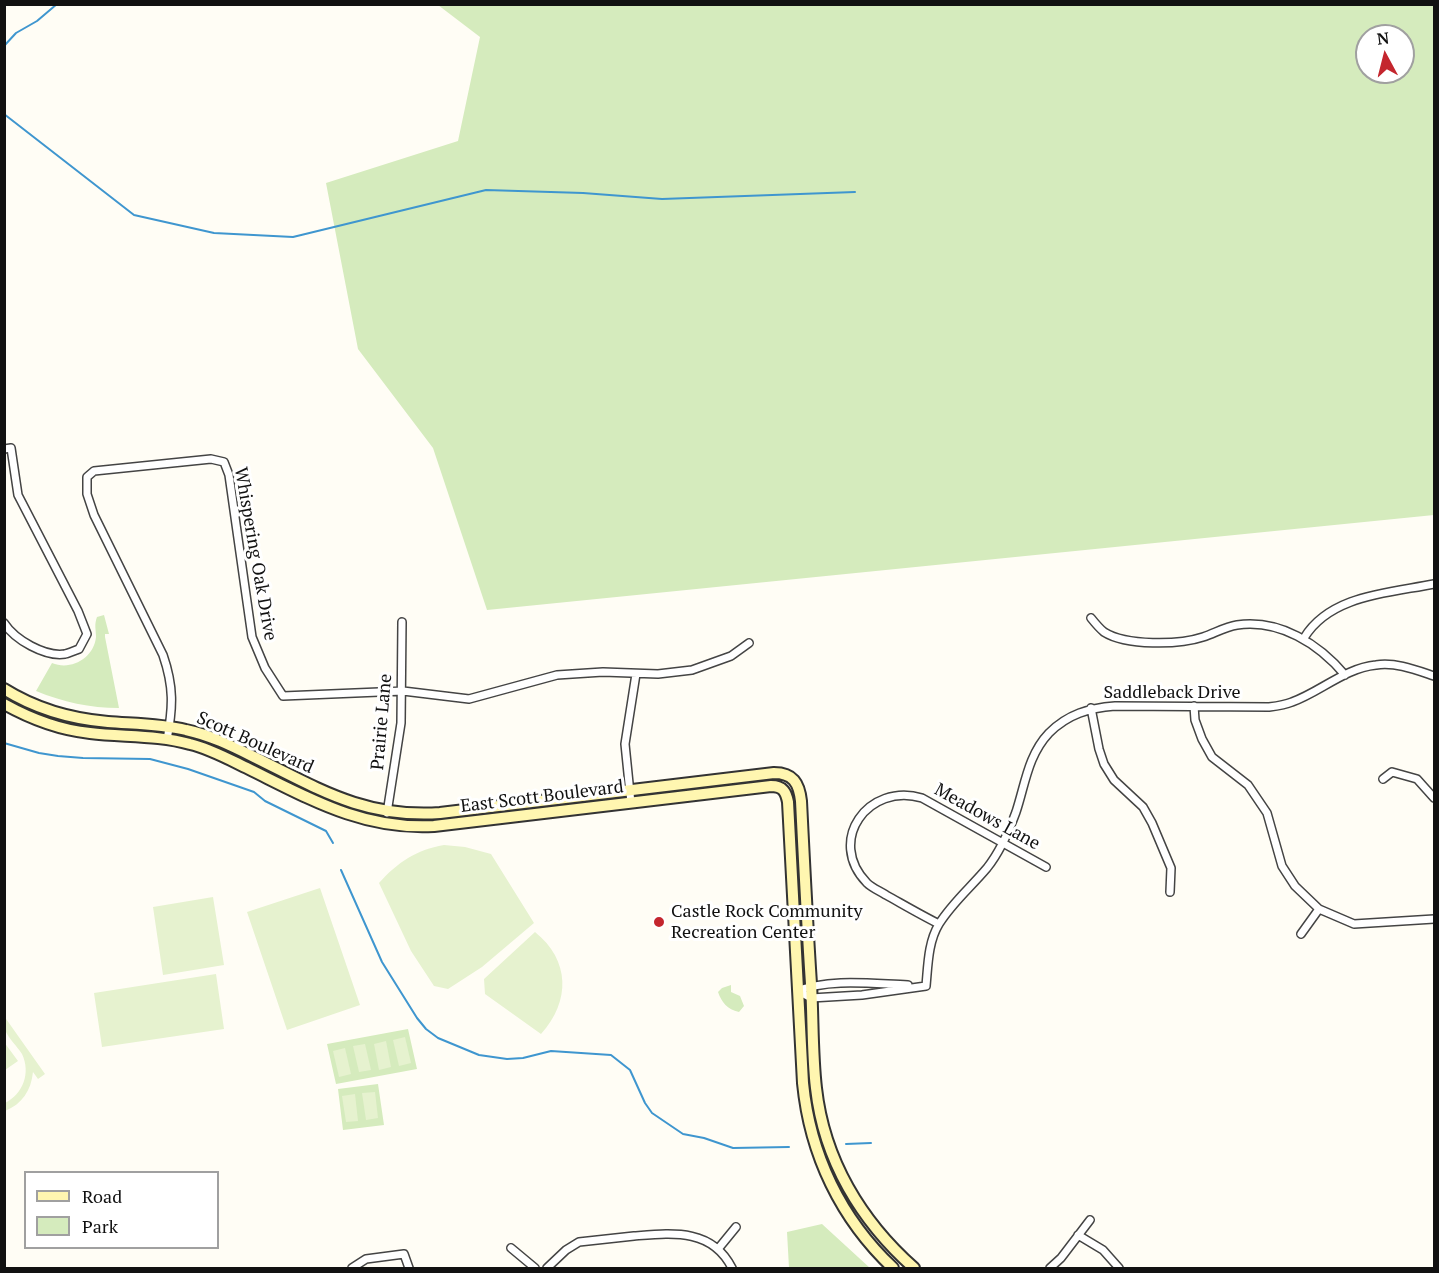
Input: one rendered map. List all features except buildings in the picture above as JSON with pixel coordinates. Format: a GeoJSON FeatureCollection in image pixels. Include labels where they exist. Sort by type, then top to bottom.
{"type":"FeatureCollection","features":[{"type":"Feature","properties":{"kind":"street"},"geometry":{"type":"LineString","coordinates":[[4,449],[11,448],[18,495],[78,611],[87,634],[79,649],[64,654],[22,642],[4,623]]}},
{"type":"Feature","properties":{"kind":"street","name":"Whispering Oak Drive"},"geometry":{"type":"LineString","coordinates":[[167,740],[172,699],[171,678],[163,655],[94,515],[87,494],[87,477],[94,471],[211,459],[224,462],[229,475],[252,637],[268,674],[283,696],[403,691],[469,699],[557,675],[603,672],[658,674],[692,670],[731,656],[749,643]]}},
{"type":"Feature","properties":{"kind":"street"},"geometry":{"type":"LineString","coordinates":[[1304,638],[1310,628],[1334,608],[1350,602],[1434,584]]}},
{"type":"Feature","properties":{"kind":"street"},"geometry":{"type":"LineString","coordinates":[[1091,618],[1110,635],[1145,642],[1174,642],[1202,638],[1221,628],[1252,624],[1270,627],[1304,638],[1321,650],[1345,675]]}},
{"type":"Feature","properties":{"kind":"street","name":"Prairie Lane"},"geometry":{"type":"LineString","coordinates":[[385,825],[401,723],[402,622]]}},
{"type":"Feature","properties":{"kind":"street","name":"Saddleback Drive"},"geometry":{"type":"LineString","coordinates":[[926,986],[929,954],[939,924],[962,894],[988,867],[1016,812],[1034,754],[1049,734],[1066,720],[1091,708],[1115,706],[1269,707],[1292,703],[1345,675],[1377,664],[1401,666],[1434,676]]}},
{"type":"Feature","properties":{"kind":"street"},"geometry":{"type":"LineString","coordinates":[[631,803],[626,744],[636,674]]}},
{"type":"Feature","properties":{"kind":"street","name":"Scott Boulevard"},"geometry":{"type":"LineString","coordinates":[[4,689],[36,706],[73,717],[169,727],[209,736],[339,798],[387,812]]}},
{"type":"Feature","properties":{"kind":"street","name":"Scott Boulevard"},"geometry":{"type":"LineString","coordinates":[[4,704],[41,722],[73,730],[190,744],[220,755],[308,798]]}},
{"type":"Feature","properties":{"kind":"street"},"geometry":{"type":"LineString","coordinates":[[1194,706],[1195,720],[1212,757],[1248,785],[1267,813],[1282,866],[1295,886],[1319,909],[1354,924],[1434,919]]}},
{"type":"Feature","properties":{"kind":"street"},"geometry":{"type":"LineString","coordinates":[[1091,708],[1104,764],[1114,780],[1143,807],[1152,823],[1171,868],[1170,892]]}},
{"type":"Feature","properties":{"kind":"street"},"geometry":{"type":"LineString","coordinates":[[1383,779],[1392,772],[1417,779],[1434,798]]}},
{"type":"Feature","properties":{"kind":"street","name":"East Scott Boulevard"},"geometry":{"type":"LineString","coordinates":[[387,812],[440,813],[630,789],[774,773],[785,774],[793,778],[798,785],[801,801],[811,986]]}},
{"type":"Feature","properties":{"kind":"street","name":"East Scott Boulevard"},"geometry":{"type":"LineString","coordinates":[[308,798],[351,816],[400,827],[434,826],[771,786],[783,789],[788,802],[798,992]]}},
{"type":"Feature","properties":{"kind":"street","name":"Meadows Lane"},"geometry":{"type":"LineString","coordinates":[[939,924],[868,884],[857,869],[850,838],[857,821],[871,804],[889,796],[908,794],[922,798],[1046,867]]}},
{"type":"Feature","properties":{"kind":"street"},"geometry":{"type":"LineString","coordinates":[[1301,934],[1319,909]]}},
{"type":"Feature","properties":{"kind":"street"},"geometry":{"type":"LineString","coordinates":[[798,992],[811,986],[862,983],[926,986]]}},
{"type":"Feature","properties":{"kind":"street"},"geometry":{"type":"LineString","coordinates":[[811,986],[816,1089],[825,1135],[852,1195],[869,1222],[890,1247],[914,1269]]}},
{"type":"Feature","properties":{"kind":"street"},"geometry":{"type":"LineString","coordinates":[[798,992],[811,998],[862,995],[926,986]]}},
{"type":"Feature","properties":{"kind":"street"},"geometry":{"type":"LineString","coordinates":[[798,992],[804,1097],[818,1154],[846,1213],[893,1269]]}},
{"type":"Feature","properties":{"kind":"street"},"geometry":{"type":"LineString","coordinates":[[1050,1269],[1090,1220]]}},
{"type":"Feature","properties":{"kind":"street"},"geometry":{"type":"LineString","coordinates":[[718,1249],[736,1227]]}},
{"type":"Feature","properties":{"kind":"street"},"geometry":{"type":"LineString","coordinates":[[547,1269],[566,1250],[579,1242],[675,1232],[696,1237],[718,1249],[732,1269]]}},
{"type":"Feature","properties":{"kind":"street"},"geometry":{"type":"LineString","coordinates":[[1078,1235],[1103,1250],[1119,1269]]}},
{"type":"Feature","properties":{"kind":"street"},"geometry":{"type":"LineString","coordinates":[[511,1248],[535,1269]]}},
{"type":"Feature","properties":{"kind":"street"},"geometry":{"type":"LineString","coordinates":[[352,1269],[366,1259],[404,1254],[409,1269]]}},
{"type":"Feature","properties":{"kind":"street"},"geometry":{"type":"LineString","coordinates":[[1056,1269],[1061,1258]]}},
{"type":"Feature","properties":{"kind":"green space"},"geometry":{"type":"Polygon","coordinates":[[[438,5],[1434,5],[1434,515],[487,610],[433,448],[358,349],[326,183],[458,141],[480,37],[438,5]]]}},
{"type":"Feature","properties":{"kind":"green space"},"geometry":{"type":"Polygon","coordinates":[[[104,615],[109,634],[105,634],[105,637],[119,708],[77,704],[36,691],[52,663],[74,664],[86,657],[96,637],[97,617],[104,615]]]}},
{"type":"Feature","properties":{"kind":"green space"},"geometry":{"type":"Polygon","coordinates":[[[444,845],[465,847],[491,854],[534,923],[482,967],[448,989],[434,986],[411,951],[379,883],[408,858],[444,845]]]}},
{"type":"Feature","properties":{"kind":"green space"},"geometry":{"type":"Polygon","coordinates":[[[320,888],[360,1005],[287,1030],[247,912],[320,888]]]}},
{"type":"Feature","properties":{"kind":"green space"},"geometry":{"type":"Polygon","coordinates":[[[213,897],[224,965],[163,975],[153,907],[213,897]]]}},
{"type":"Feature","properties":{"kind":"green space"},"geometry":{"type":"Polygon","coordinates":[[[535,932],[547,943],[555,955],[562,981],[562,995],[558,1008],[541,1034],[485,994],[484,979],[535,932]]]}},
{"type":"Feature","properties":{"kind":"green space"},"geometry":{"type":"Polygon","coordinates":[[[216,974],[224,1029],[102,1047],[94,993],[216,974]]]}},
{"type":"Feature","properties":{"kind":"green space"},"geometry":{"type":"Polygon","coordinates":[[[731,985],[731,992],[740,996],[744,1006],[739,1012],[726,1005],[718,992],[731,985]]]}},
{"type":"Feature","properties":{"kind":"green space"},"geometry":{"type":"Polygon","coordinates":[[[4,1016],[45,1074],[38,1079],[33,1072],[25,1096],[5,1111],[5,1103],[21,1089],[26,1068],[22,1054],[5,1030],[4,1016]]]}},
{"type":"Feature","properties":{"kind":"green space"},"geometry":{"type":"Polygon","coordinates":[[[408,1029],[417,1069],[336,1084],[327,1044],[408,1029]]]}},
{"type":"Feature","properties":{"kind":"green space"},"geometry":{"type":"Polygon","coordinates":[[[405,1037],[411,1063],[399,1066],[393,1040],[405,1037]]]}},
{"type":"Feature","properties":{"kind":"green space"},"geometry":{"type":"Polygon","coordinates":[[[386,1041],[391,1067],[379,1070],[374,1044],[386,1041]]]}},
{"type":"Feature","properties":{"kind":"green space"},"geometry":{"type":"Polygon","coordinates":[[[4,1042],[18,1061],[5,1070],[4,1070],[4,1042]]]}},
{"type":"Feature","properties":{"kind":"green space"},"geometry":{"type":"Polygon","coordinates":[[[365,1044],[371,1070],[359,1072],[353,1046],[365,1044]]]}},
{"type":"Feature","properties":{"kind":"green space"},"geometry":{"type":"Polygon","coordinates":[[[345,1048],[351,1074],[339,1077],[333,1051],[345,1048]]]}},
{"type":"Feature","properties":{"kind":"green space"},"geometry":{"type":"Polygon","coordinates":[[[378,1084],[384,1125],[343,1130],[338,1089],[378,1084]]]}},
{"type":"Feature","properties":{"kind":"green space"},"geometry":{"type":"Polygon","coordinates":[[[375,1092],[378,1118],[366,1120],[362,1093],[375,1092]]]}},
{"type":"Feature","properties":{"kind":"green space"},"geometry":{"type":"Polygon","coordinates":[[[355,1094],[358,1121],[346,1122],[342,1096],[355,1094]]]}},
{"type":"Feature","properties":{"kind":"green space"},"geometry":{"type":"Polygon","coordinates":[[[822,1224],[870,1268],[789,1268],[787,1232],[822,1224]]]}},
{"type":"Feature","properties":{"kind":"waterway"},"geometry":{"type":"LineString","coordinates":[[4,46],[16,33],[37,21],[57,4]]}},
{"type":"Feature","properties":{"kind":"waterway"},"geometry":{"type":"LineString","coordinates":[[4,114],[134,215],[214,233],[293,237],[486,190],[583,193],[662,199],[855,192]]}},
{"type":"Feature","properties":{"kind":"waterway"},"geometry":{"type":"LineString","coordinates":[[4,743],[58,756],[150,759],[188,769],[254,792],[265,801],[326,831],[333,843]]}},
{"type":"Feature","properties":{"kind":"waterway"},"geometry":{"type":"LineString","coordinates":[[341,870],[382,962],[417,1018],[438,1038],[479,1055],[507,1059],[523,1058],[551,1051],[611,1055],[630,1070],[652,1113],[683,1134],[704,1138],[733,1148],[789,1147]]}},
{"type":"Feature","properties":{"kind":"waterway"},"geometry":{"type":"LineString","coordinates":[[846,1144],[871,1143]]}},
{"type":"Feature","properties":{"kind":"place","name":"Castle Rock Community Recreation Center"},"geometry":{"type":"Point","coordinates":[659,922]}}]}
